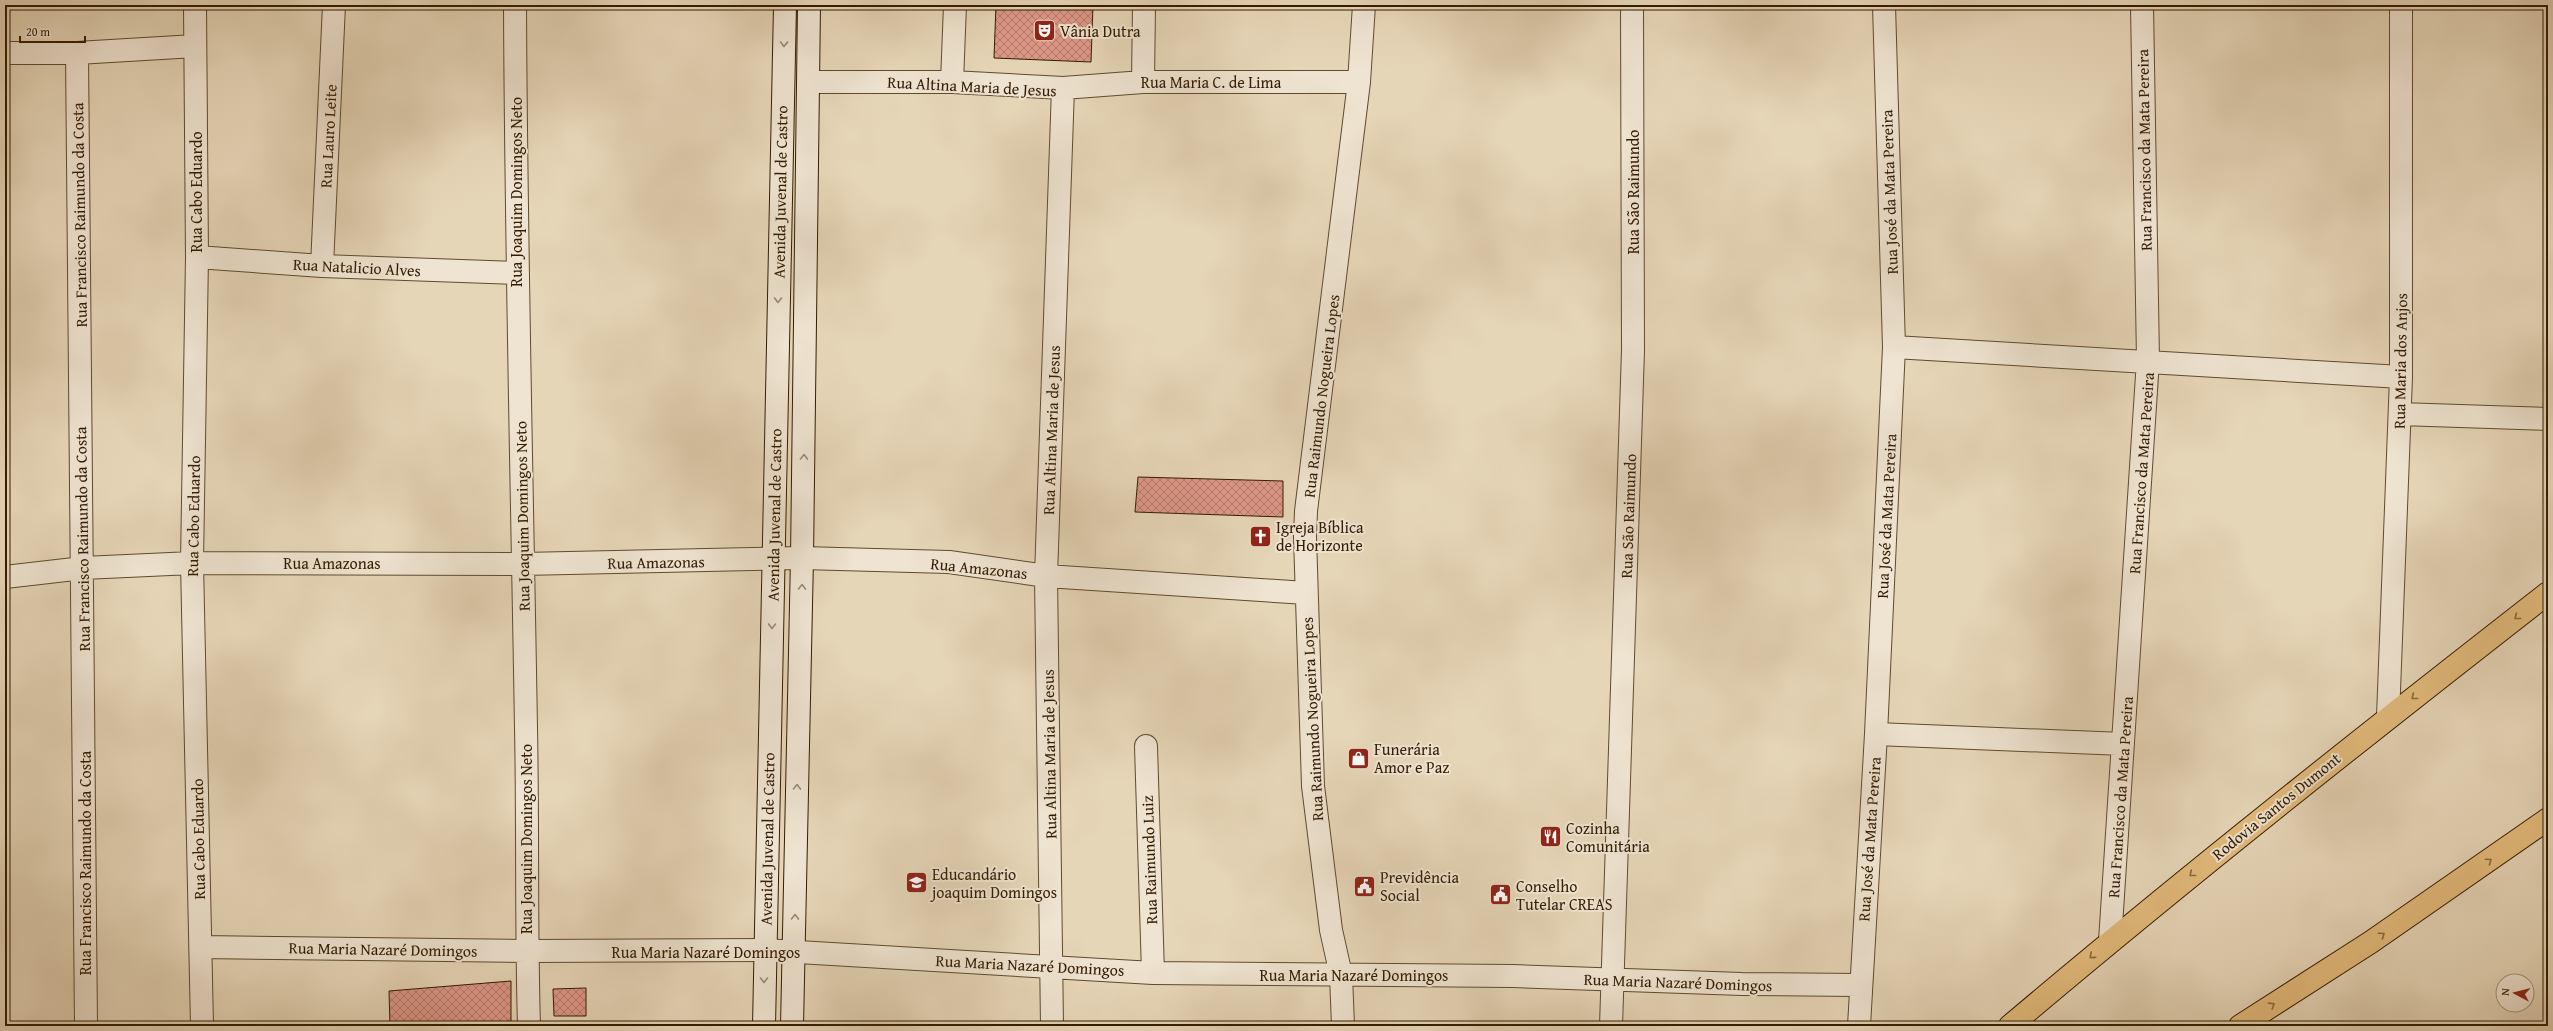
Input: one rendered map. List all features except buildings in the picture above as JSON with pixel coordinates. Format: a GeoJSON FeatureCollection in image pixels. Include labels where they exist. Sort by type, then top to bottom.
{"type":"FeatureCollection","features":[{"type":"Feature","properties":{"kind":"highway","name":"Rodovia Santos Dumont"},"geometry":{"type":"LineString","coordinates":[[2010,1026],[2110,941],[2388,717],[2548,594]]}},
{"type":"Feature","properties":{"kind":"highway"},"geometry":{"type":"LineString","coordinates":[[2240,1026],[2371,942],[2548,819]]}},
{"type":"Feature","properties":{"kind":"street","name":"Rua Cabo Eduardo"},"geometry":{"type":"LineString","coordinates":[[195,5],[197,257],[192,562],[202,1026]]}},
{"type":"Feature","properties":{"kind":"street","name":"Rua Lauro Leite"},"geometry":{"type":"LineString","coordinates":[[322,266],[334,5]]}},
{"type":"Feature","properties":{"kind":"street","name":"Rua Joaquim Domingos Neto"},"geometry":{"type":"LineString","coordinates":[[515,5],[516,273],[527,752],[526,951],[529,1026]]}},
{"type":"Feature","properties":{"kind":"street","name":"Avenida Juvenal de Castro"},"geometry":{"type":"LineString","coordinates":[[764,1026],[764,950],[785,5]]}},
{"type":"Feature","properties":{"kind":"street","name":"Avenida Juvenal de Castro"},"geometry":{"type":"LineString","coordinates":[[792,1026],[802,558],[809,5]]}},
{"type":"Feature","properties":{"kind":"street"},"geometry":{"type":"LineString","coordinates":[[952,82],[956,5]]}},
{"type":"Feature","properties":{"kind":"street"},"geometry":{"type":"LineString","coordinates":[[1143,82],[1144,5]]}},
{"type":"Feature","properties":{"kind":"street","name":"Rua Raimundo Nogueira Lopes"},"geometry":{"type":"LineString","coordinates":[[1343,1026],[1341,975],[1331,930],[1313,786],[1306,593],[1306,511],[1359,82],[1364,5]]}},
{"type":"Feature","properties":{"kind":"street","name":"Rua São Raimundo"},"geometry":{"type":"LineString","coordinates":[[1611,1026],[1633,350],[1632,5]]}},
{"type":"Feature","properties":{"kind":"street","name":"Rua José da Mata Pereira"},"geometry":{"type":"LineString","coordinates":[[1859,1026],[1860,985],[1876,734],[1894,347],[1884,5]]}},
{"type":"Feature","properties":{"kind":"street","name":"Rua Francisco da Mata Pereira"},"geometry":{"type":"LineString","coordinates":[[2110,941],[2148,360],[2142,5]]}},
{"type":"Feature","properties":{"kind":"street","name":"Rua Maria dos Anjos"},"geometry":{"type":"LineString","coordinates":[[2388,717],[2401,377],[2401,5]]}},
{"type":"Feature","properties":{"kind":"street"},"geometry":{"type":"LineString","coordinates":[[5,53],[77,53],[195,46]]}},
{"type":"Feature","properties":{"kind":"street","name":"Rua Francisco Raimundo da Costa"},"geometry":{"type":"LineString","coordinates":[[77,53],[83,568],[86,1026]]}},
{"type":"Feature","properties":{"kind":"street","name":"Rua Altina Maria de Jesus"},"geometry":{"type":"LineString","coordinates":[[809,82],[952,82],[1063,88],[1046,576],[1052,1026]]}},
{"type":"Feature","properties":{"kind":"street","name":"Rua Maria C. de Lima"},"geometry":{"type":"LineString","coordinates":[[1063,88],[1143,82],[1359,82]]}},
{"type":"Feature","properties":{"kind":"street","name":"Rua Natalicio Alves"},"geometry":{"type":"LineString","coordinates":[[197,257],[322,266],[516,273]]}},
{"type":"Feature","properties":{"kind":"street"},"geometry":{"type":"LineString","coordinates":[[1894,347],[2148,360],[2401,377]]}},
{"type":"Feature","properties":{"kind":"street"},"geometry":{"type":"LineString","coordinates":[[2400,414],[2548,419]]}},
{"type":"Feature","properties":{"kind":"street","name":"Rua Amazonas"},"geometry":{"type":"LineString","coordinates":[[5,577],[83,568],[192,562],[523,564],[802,558],[949,562],[1046,576],[1306,593]]}},
{"type":"Feature","properties":{"kind":"street"},"geometry":{"type":"LineString","coordinates":[[1876,734],[2123,744]]}},
{"type":"Feature","properties":{"kind":"street","name":"Rua Raimundo Luiz"},"geometry":{"type":"LineString","coordinates":[[1146,746],[1153,973]]}},
{"type":"Feature","properties":{"kind":"street","name":"Rua Maria Nazaré Domingos"},"geometry":{"type":"LineString","coordinates":[[200,947],[526,951],[764,950],[1153,973],[1513,976],[1612,981],[1860,985]]}},
{"type":"Feature","properties":{"kind":"place","name":"Vânia Dutra"},"geometry":{"type":"Point","coordinates":[1044,31]}},
{"type":"Feature","properties":{"kind":"place","name":"Igreja Bíblica de Horizonte"},"geometry":{"type":"Point","coordinates":[1260,536]}},
{"type":"Feature","properties":{"kind":"place","name":"Funerária Amor e Paz"},"geometry":{"type":"Point","coordinates":[1359,758]}},
{"type":"Feature","properties":{"kind":"place","name":"Cozinha Comunitária"},"geometry":{"type":"Point","coordinates":[1550,837]}},
{"type":"Feature","properties":{"kind":"place","name":"Educandário joaquim Domingos"},"geometry":{"type":"Point","coordinates":[916,883]}},
{"type":"Feature","properties":{"kind":"place","name":"Previdência Social"},"geometry":{"type":"Point","coordinates":[1364,886]}},
{"type":"Feature","properties":{"kind":"place","name":"Conselho Tutelar CREAS"},"geometry":{"type":"Point","coordinates":[1500,895]}}]}
